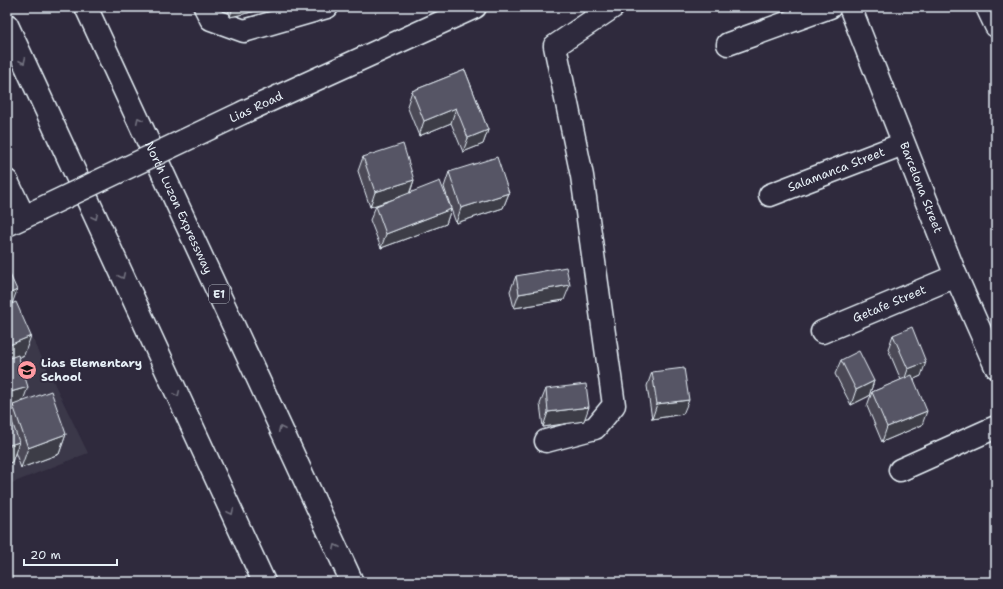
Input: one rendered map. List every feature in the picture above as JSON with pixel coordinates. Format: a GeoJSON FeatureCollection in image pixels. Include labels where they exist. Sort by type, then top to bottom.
{"type":"FeatureCollection","features":[{"type":"Feature","properties":{"kind":"main road","name":"North Luzon Expressway"},"geometry":{"type":"LineString","coordinates":[[86,7],[352,582]]}},
{"type":"Feature","properties":{"kind":"main road"},"geometry":{"type":"LineString","coordinates":[[205,7],[211,19],[244,31],[327,7]]}},
{"type":"Feature","properties":{"kind":"main road","name":"Lias Road"},"geometry":{"type":"LineString","coordinates":[[23,217],[244,112],[475,7]]}},
{"type":"Feature","properties":{"kind":"main road"},"geometry":{"type":"LineString","coordinates":[[546,441],[595,428],[614,406],[582,176],[555,46],[613,7]]}},
{"type":"Feature","properties":{"kind":"main road"},"geometry":{"type":"LineString","coordinates":[[728,44],[830,7]]}},
{"type":"Feature","properties":{"kind":"main road","name":"Barcelona Street"},"geometry":{"type":"LineString","coordinates":[[850,7],[956,276],[996,367]]}},
{"type":"Feature","properties":{"kind":"main road"},"geometry":{"type":"LineString","coordinates":[[987,7],[996,26]]}},
{"type":"Feature","properties":{"kind":"main road"},"geometry":{"type":"LineString","coordinates":[[7,25],[264,582]]}},
{"type":"Feature","properties":{"kind":"main road","name":"Salamanca Street"},"geometry":{"type":"LineString","coordinates":[[770,195],[903,144]]}},
{"type":"Feature","properties":{"kind":"main road"},"geometry":{"type":"LineString","coordinates":[[7,181],[23,217]]}},
{"type":"Feature","properties":{"kind":"main road","name":"Getafe Street"},"geometry":{"type":"LineString","coordinates":[[822,332],[956,276]]}},
{"type":"Feature","properties":{"kind":"main road"},"geometry":{"type":"LineString","coordinates":[[900,470],[996,427]]}},
{"type":"Feature","properties":{"kind":"shaded area","name":"Lias Elementary School"},"geometry":{"type":"Polygon","coordinates":[[[7,286],[88,453],[7,485],[7,286]]]}},
{"type":"Feature","properties":{"kind":"building"},"geometry":{"type":"Polygon","coordinates":[[[465,70],[488,130],[468,138],[456,108],[424,121],[412,91],[465,70]]]}},
{"type":"Feature","properties":{"kind":"building"},"geometry":{"type":"Polygon","coordinates":[[[403,144],[414,180],[375,192],[363,157],[403,144]]]}},
{"type":"Feature","properties":{"kind":"building"},"geometry":{"type":"Polygon","coordinates":[[[497,157],[509,193],[461,208],[449,172],[497,157]]]}},
{"type":"Feature","properties":{"kind":"building"},"geometry":{"type":"Polygon","coordinates":[[[440,181],[451,209],[386,234],[376,206],[440,181]]]}},
{"type":"Feature","properties":{"kind":"building"},"geometry":{"type":"Polygon","coordinates":[[[566,267],[570,285],[519,294],[516,276],[566,267]]]}},
{"type":"Feature","properties":{"kind":"building"},"geometry":{"type":"Polygon","coordinates":[[[7,268],[17,290],[7,295],[7,268]]]}},
{"type":"Feature","properties":{"kind":"building"},"geometry":{"type":"Polygon","coordinates":[[[16,302],[31,336],[7,346],[7,306],[16,302]]]}},
{"type":"Feature","properties":{"kind":"building"},"geometry":{"type":"Polygon","coordinates":[[[912,327],[926,362],[908,369],[893,335],[912,327]]]}},
{"type":"Feature","properties":{"kind":"building"},"geometry":{"type":"Polygon","coordinates":[[[859,351],[874,381],[856,390],[841,360],[859,351]]]}},
{"type":"Feature","properties":{"kind":"building"},"geometry":{"type":"Polygon","coordinates":[[[18,355],[28,387],[7,393],[7,359],[18,355]]]}},
{"type":"Feature","properties":{"kind":"building"},"geometry":{"type":"Polygon","coordinates":[[[684,368],[689,400],[657,404],[652,372],[684,368]]]}},
{"type":"Feature","properties":{"kind":"building"},"geometry":{"type":"Polygon","coordinates":[[[912,375],[927,411],[887,427],[872,392],[912,375]]]}},
{"type":"Feature","properties":{"kind":"building"},"geometry":{"type":"Polygon","coordinates":[[[586,384],[589,407],[548,412],[546,389],[586,384]]]}},
{"type":"Feature","properties":{"kind":"building"},"geometry":{"type":"Polygon","coordinates":[[[51,391],[66,434],[28,448],[13,405],[51,391]]]}},
{"type":"Feature","properties":{"kind":"building"},"geometry":{"type":"Polygon","coordinates":[[[7,407],[19,442],[7,446],[7,407]]]}},
{"type":"Feature","properties":{"kind":"building"},"geometry":{"type":"Polygon","coordinates":[[[559,579],[560,582],[546,582],[559,579]]]}},
{"type":"Feature","properties":{"kind":"place","name":"Lias Elementary School"},"geometry":{"type":"Point","coordinates":[27,370]}}]}
